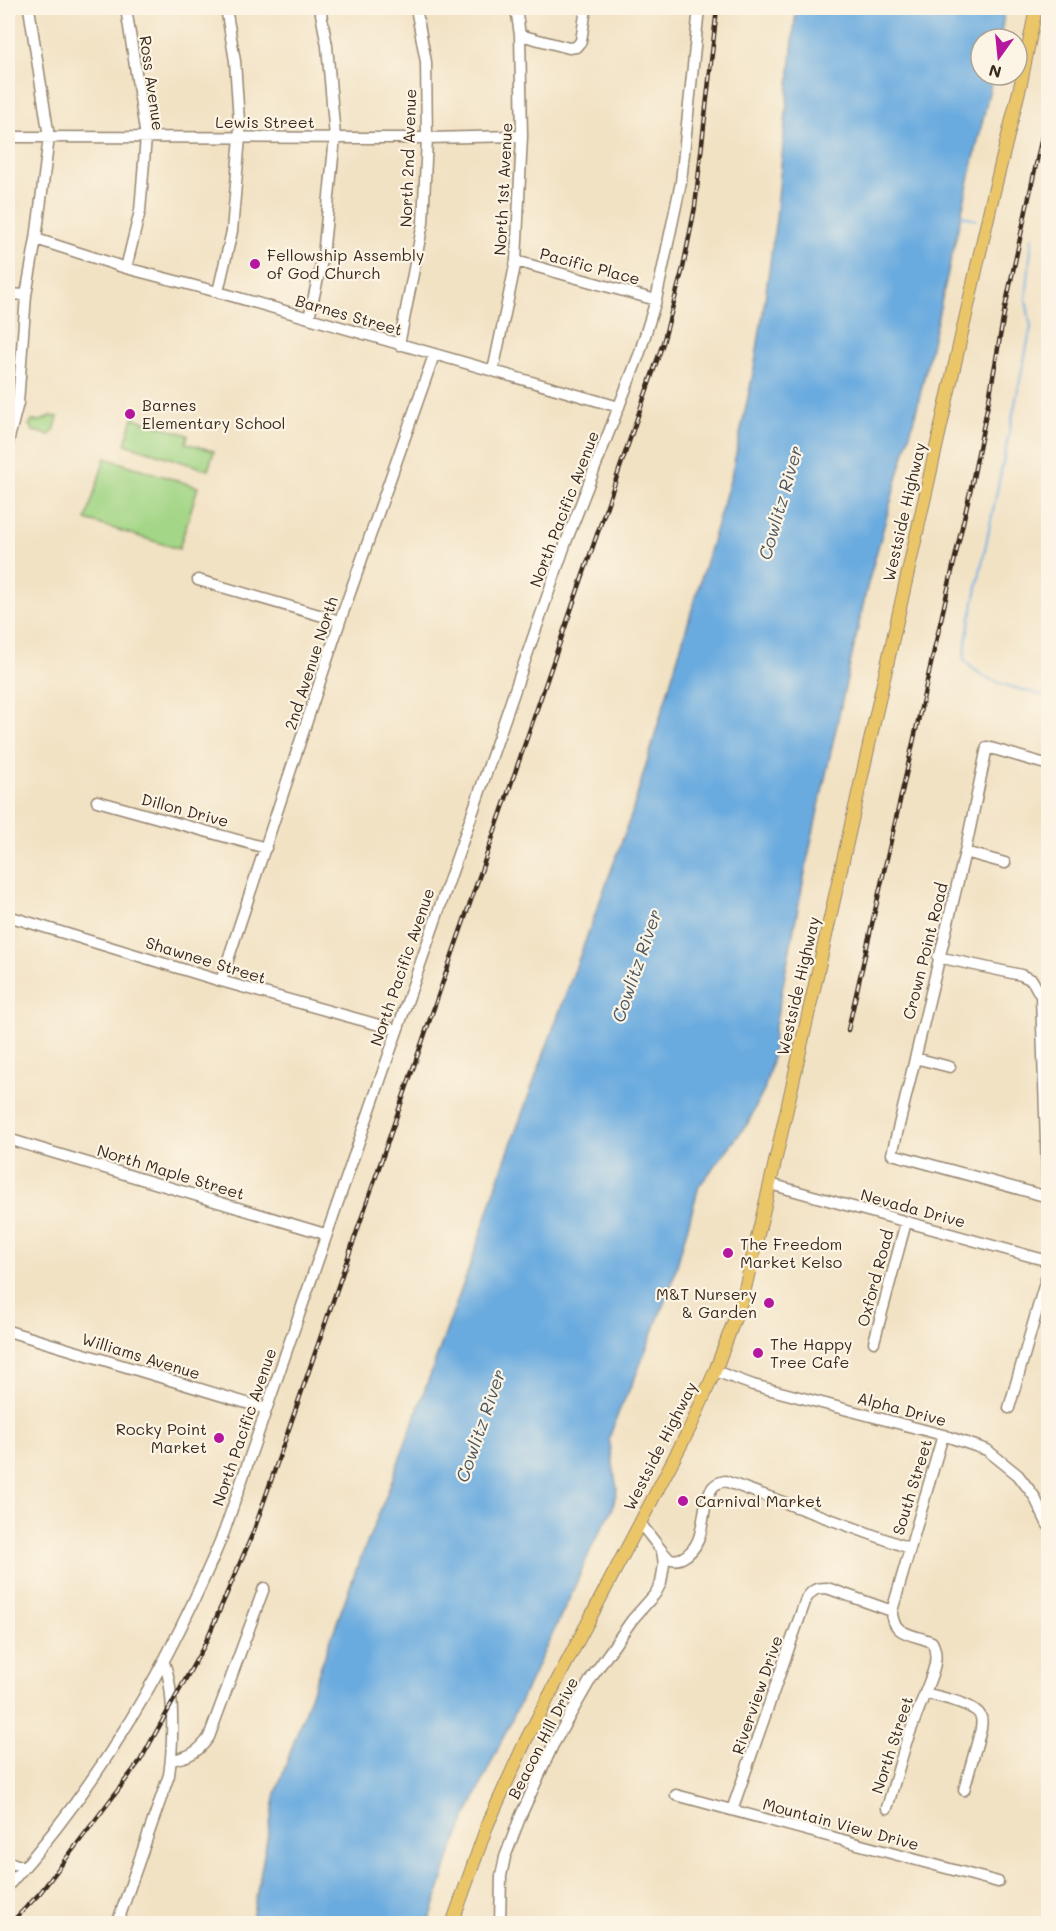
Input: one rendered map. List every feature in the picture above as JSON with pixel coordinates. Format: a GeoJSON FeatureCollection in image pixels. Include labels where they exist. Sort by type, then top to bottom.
{"type":"FeatureCollection","features":[{"type":"Feature","properties":{"kind":"main road","name":"Westside Highway"},"geometry":{"type":"LineString","coordinates":[[452,1923],[487,1826],[526,1740],[692,1426],[743,1297],[1021,83],[1036,8]]}},
{"type":"Feature","properties":{"kind":"street"},"geometry":{"type":"LineString","coordinates":[[8,442],[18,403],[28,274],[36,239],[49,137],[29,8]]}},
{"type":"Feature","properties":{"kind":"street","name":"Ross Avenue"},"geometry":{"type":"LineString","coordinates":[[126,8],[146,137],[140,211],[126,268]]}},
{"type":"Feature","properties":{"kind":"street"},"geometry":{"type":"LineString","coordinates":[[218,292],[232,231],[240,137],[235,61],[226,8]]}},
{"type":"Feature","properties":{"kind":"street"},"geometry":{"type":"LineString","coordinates":[[309,318],[323,256],[335,137],[327,46],[320,8]]}},
{"type":"Feature","properties":{"kind":"street","name":"North 2nd Avenue"},"geometry":{"type":"LineString","coordinates":[[399,345],[423,223],[427,138],[426,62],[416,8]]}},
{"type":"Feature","properties":{"kind":"street","name":"North 1st Avenue"},"geometry":{"type":"LineString","coordinates":[[493,371],[516,261],[522,135],[520,35],[516,8]]}},
{"type":"Feature","properties":{"kind":"street"},"geometry":{"type":"LineString","coordinates":[[520,35],[569,48],[576,47],[581,41],[586,8]]}},
{"type":"Feature","properties":{"kind":"street","name":"North Pacific Avenue"},"geometry":{"type":"LineString","coordinates":[[8,1886],[96,1775],[164,1663],[205,1580],[224,1532],[566,542],[639,355],[656,300],[681,182],[699,8]]}},
{"type":"Feature","properties":{"kind":"street","name":"Lewis Street"},"geometry":{"type":"LineString","coordinates":[[8,137],[427,138],[522,135]]}},
{"type":"Feature","properties":{"kind":"street","name":"Barnes Street"},"geometry":{"type":"LineString","coordinates":[[36,239],[126,268],[218,292],[619,407]]}},
{"type":"Feature","properties":{"kind":"street","name":"Pacific Place"},"geometry":{"type":"LineString","coordinates":[[516,261],[656,300]]}},
{"type":"Feature","properties":{"kind":"street"},"geometry":{"type":"LineString","coordinates":[[8,294],[26,296]]}},
{"type":"Feature","properties":{"kind":"street","name":"2nd Avenue North"},"geometry":{"type":"LineString","coordinates":[[221,981],[340,621],[434,355]]}},
{"type":"Feature","properties":{"kind":"street"},"geometry":{"type":"LineString","coordinates":[[198,580],[340,621]]}},
{"type":"Feature","properties":{"kind":"street","name":"Crown Point Road"},"geometry":{"type":"LineString","coordinates":[[1042,763],[987,747],[965,852],[892,1154],[1048,1199]]}},
{"type":"Feature","properties":{"kind":"street","name":"Dillon Drive"},"geometry":{"type":"LineString","coordinates":[[97,801],[266,848]]}},
{"type":"Feature","properties":{"kind":"street"},"geometry":{"type":"LineString","coordinates":[[965,852],[1005,862]]}},
{"type":"Feature","properties":{"kind":"street","name":"Shawnee Street"},"geometry":{"type":"LineString","coordinates":[[8,916],[221,981],[396,1030]]}},
{"type":"Feature","properties":{"kind":"street"},"geometry":{"type":"LineString","coordinates":[[938,957],[1021,975],[1032,980],[1041,996],[1048,1199]]}},
{"type":"Feature","properties":{"kind":"street"},"geometry":{"type":"LineString","coordinates":[[915,1058],[950,1067]]}},
{"type":"Feature","properties":{"kind":"street","name":"North Maple Street"},"geometry":{"type":"LineString","coordinates":[[8,1139],[326,1234]]}},
{"type":"Feature","properties":{"kind":"street","name":"Nevada Drive"},"geometry":{"type":"LineString","coordinates":[[770,1184],[1048,1260]]}},
{"type":"Feature","properties":{"kind":"street","name":"Oxford Road"},"geometry":{"type":"LineString","coordinates":[[874,1342],[906,1222]]}},
{"type":"Feature","properties":{"kind":"street"},"geometry":{"type":"LineString","coordinates":[[1009,1408],[1048,1272]]}},
{"type":"Feature","properties":{"kind":"street","name":"Williams Avenue"},"geometry":{"type":"LineString","coordinates":[[8,1331],[266,1409]]}},
{"type":"Feature","properties":{"kind":"street","name":"Alpha Drive"},"geometry":{"type":"LineString","coordinates":[[715,1371],[753,1385],[943,1435],[987,1450],[1018,1475],[1034,1496],[1048,1525]]}},
{"type":"Feature","properties":{"kind":"street","name":"South Street"},"geometry":{"type":"LineString","coordinates":[[892,1611],[943,1435]]}},
{"type":"Feature","properties":{"kind":"street"},"geometry":{"type":"LineString","coordinates":[[640,1523],[669,1558],[675,1560],[685,1556],[693,1548],[703,1524],[712,1488],[717,1483],[725,1481],[909,1548]]}},
{"type":"Feature","properties":{"kind":"street","name":"Beacon Hill Drive"},"geometry":{"type":"LineString","coordinates":[[500,1923],[501,1876],[505,1857],[521,1815],[553,1745],[577,1700],[658,1588],[664,1573],[662,1551]]}},
{"type":"Feature","properties":{"kind":"street"},"geometry":{"type":"LineString","coordinates":[[171,1760],[188,1757],[201,1749],[209,1737],[264,1588]]}},
{"type":"Feature","properties":{"kind":"street","name":"Riverview Drive"},"geometry":{"type":"LineString","coordinates":[[732,1810],[806,1599],[812,1590],[827,1588],[892,1611]]}},
{"type":"Feature","properties":{"kind":"street","name":"North Street"},"geometry":{"type":"LineString","coordinates":[[887,1808],[906,1743],[935,1666],[936,1650],[932,1642],[905,1634],[896,1628],[892,1620],[892,1611]]}},
{"type":"Feature","properties":{"kind":"street"},"geometry":{"type":"LineString","coordinates":[[117,1923],[161,1801],[171,1760],[171,1689],[164,1663]]}},
{"type":"Feature","properties":{"kind":"street"},"geometry":{"type":"LineString","coordinates":[[925,1693],[971,1707],[979,1713],[982,1720],[964,1790]]}},
{"type":"Feature","properties":{"kind":"street","name":"Mountain View Drive"},"geometry":{"type":"LineString","coordinates":[[676,1795],[998,1882]]}},
{"type":"Feature","properties":{"kind":"street"},"geometry":{"type":"LineString","coordinates":[[8,1862],[24,1868]]}},
{"type":"Feature","properties":{"kind":"green space"},"geometry":{"type":"Polygon","coordinates":[[[50,416],[58,417],[54,431],[49,435],[33,431],[29,425],[32,421],[41,421],[50,416]]]}},
{"type":"Feature","properties":{"kind":"green space"},"geometry":{"type":"Polygon","coordinates":[[[133,418],[188,435],[186,443],[214,451],[208,470],[125,444],[133,418]]]}},
{"type":"Feature","properties":{"kind":"green space"},"geometry":{"type":"Polygon","coordinates":[[[105,458],[198,487],[179,549],[86,520],[105,458]]]}},
{"type":"Feature","properties":{"kind":"water","name":"Cowlitz River"},"geometry":{"type":"Polygon","coordinates":[[[796,8],[1005,8],[1002,27],[969,27],[969,87],[990,87],[917,408],[867,587],[810,847],[774,1031],[772,1061],[764,1090],[748,1123],[699,1186],[672,1283],[609,1438],[617,1490],[612,1510],[593,1544],[452,1850],[429,1923],[251,1923],[276,1793],[356,1570],[388,1491],[472,1260],[503,1166],[631,816],[731,477],[754,369],[776,219],[796,8]]]}},
{"type":"Feature","properties":{"kind":"waterway"},"geometry":{"type":"LineString","coordinates":[[961,215],[976,220]]}},
{"type":"Feature","properties":{"kind":"waterway"},"geometry":{"type":"LineString","coordinates":[[1032,237],[1026,300],[1031,327],[964,659],[991,680],[1048,697]]}},
{"type":"Feature","properties":{"kind":"railway"},"geometry":{"type":"LineString","coordinates":[[10,1924],[40,1893],[140,1761],[204,1646],[253,1533],[663,343],[683,268],[695,207],[717,8]]}},
{"type":"Feature","properties":{"kind":"railway"},"geometry":{"type":"LineString","coordinates":[[848,1030],[972,483],[1005,308],[1048,109]]}},
{"type":"Feature","properties":{"kind":"place","name":"Fellowship Assembly of God Church"},"geometry":{"type":"Point","coordinates":[255,264]}},
{"type":"Feature","properties":{"kind":"place","name":"Barnes Elementary School"},"geometry":{"type":"Point","coordinates":[130,414]}},
{"type":"Feature","properties":{"kind":"place","name":"The Freedom Market Kelso"},"geometry":{"type":"Point","coordinates":[728,1253]}},
{"type":"Feature","properties":{"kind":"place","name":"M&T Nursery & Garden"},"geometry":{"type":"Point","coordinates":[769,1303]}},
{"type":"Feature","properties":{"kind":"place","name":"The Happy Tree Cafe"},"geometry":{"type":"Point","coordinates":[758,1353]}},
{"type":"Feature","properties":{"kind":"place","name":"Rocky Point Market"},"geometry":{"type":"Point","coordinates":[219,1438]}},
{"type":"Feature","properties":{"kind":"place","name":"Carnival Market"},"geometry":{"type":"Point","coordinates":[683,1501]}}]}
